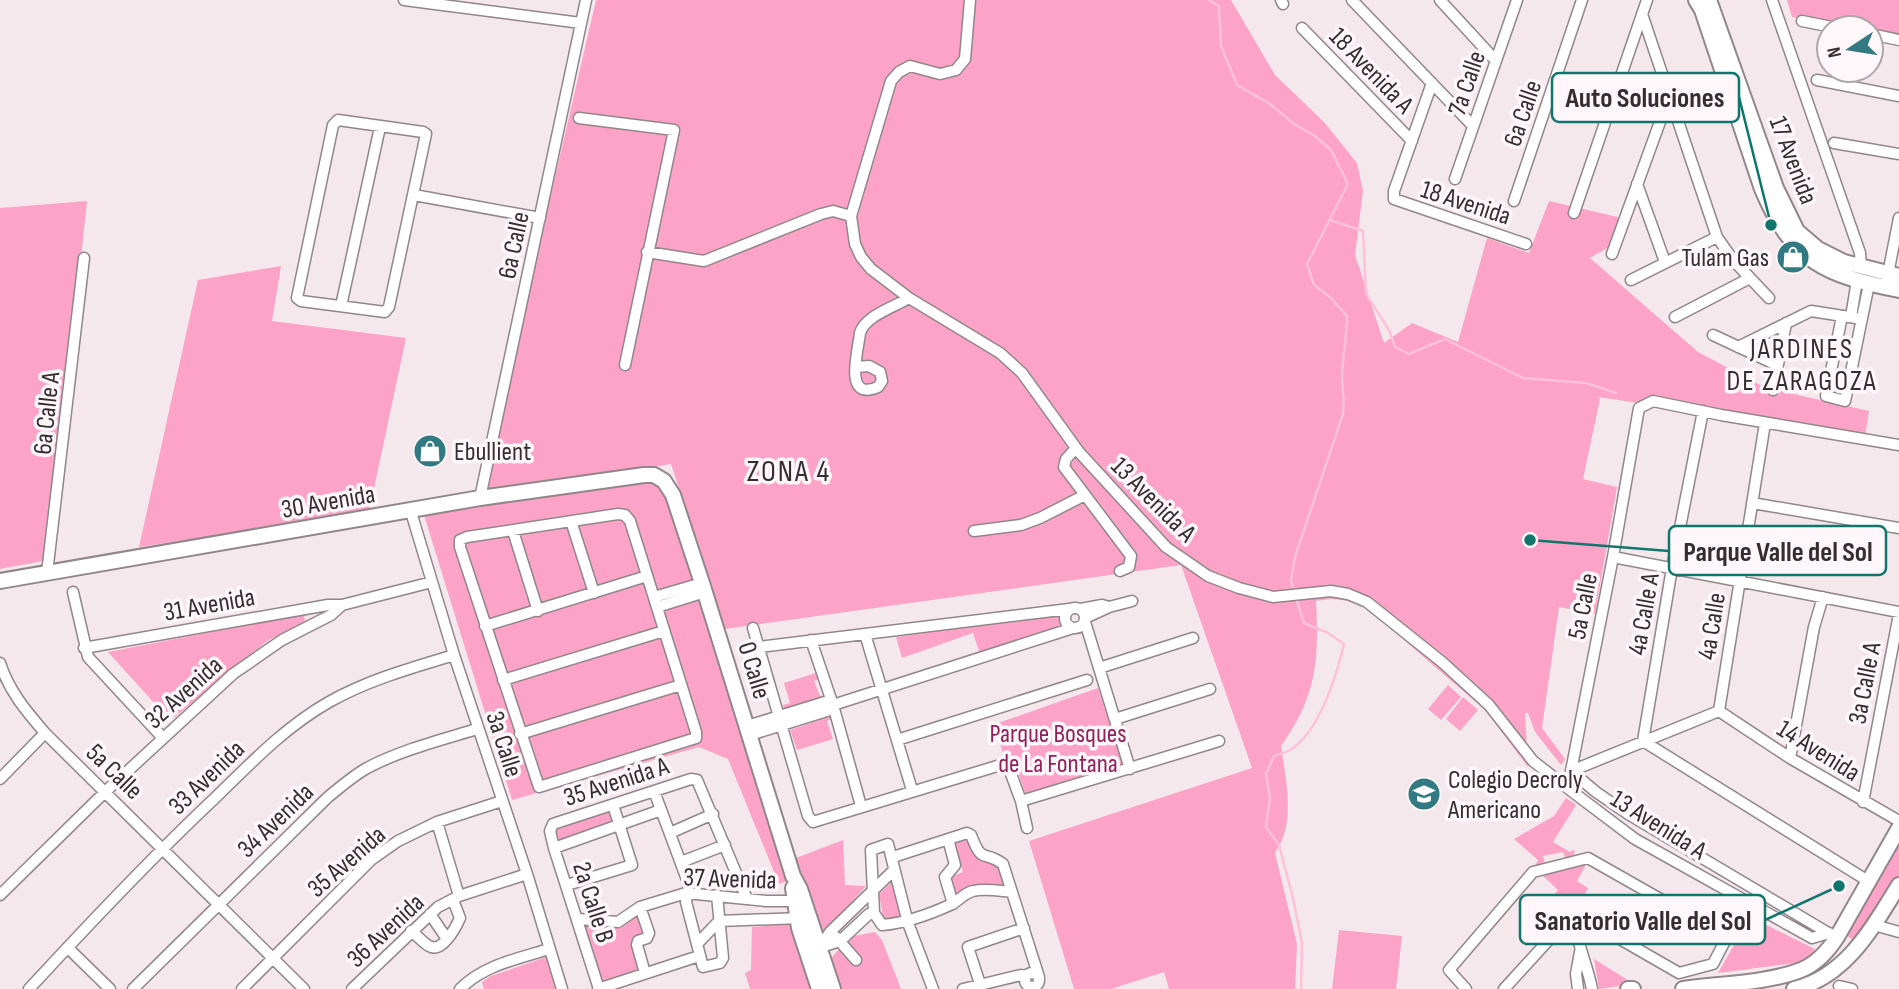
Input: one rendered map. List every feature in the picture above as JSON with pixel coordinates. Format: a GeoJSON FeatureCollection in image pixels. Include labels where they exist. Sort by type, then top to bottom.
{"type":"FeatureCollection","features":[{"type":"Feature","properties":{"kind":"street"},"geometry":{"type":"LineString","coordinates":[[404,0],[581,23]]}},
{"type":"Feature","properties":{"kind":"street","name":"6a Calle"},"geometry":{"type":"LineString","coordinates":[[480,498],[586,0]]}},
{"type":"Feature","properties":{"kind":"street","name":"13 Avenida A"},"geometry":{"type":"LineString","coordinates":[[970,0],[965,60],[956,70],[940,74],[910,66],[899,72],[891,81],[851,216],[855,244],[871,269],[909,298],[1000,353],[1022,373],[1076,448],[1166,547],[1208,576],[1273,597],[1331,591],[1367,602],[1489,705],[1533,761],[1635,839],[1812,938],[1833,935]]}},
{"type":"Feature","properties":{"kind":"street"},"geometry":{"type":"LineString","coordinates":[[1353,0],[1473,126]]}},
{"type":"Feature","properties":{"kind":"street"},"geometry":{"type":"LineString","coordinates":[[1440,0],[1496,61]]}},
{"type":"Feature","properties":{"kind":"street","name":"7a Calle"},"geometry":{"type":"LineString","coordinates":[[1455,179],[1517,0]]}},
{"type":"Feature","properties":{"kind":"street","name":"6a Calle"},"geometry":{"type":"LineString","coordinates":[[1514,201],[1582,0]]}},
{"type":"Feature","properties":{"kind":"street"},"geometry":{"type":"LineString","coordinates":[[1574,213],[1647,0]]}},
{"type":"Feature","properties":{"kind":"street","name":"17 Avenida"},"geometry":{"type":"LineString","coordinates":[[1696,0],[1702,10],[1773,216],[1801,253],[1833,272],[1893,282]]}},
{"type":"Feature","properties":{"kind":"street","name":"17 Avenida"},"geometry":{"type":"LineString","coordinates":[[1709,0],[1776,188],[1790,219],[1797,231],[1818,249],[1844,262],[1862,277]]}},
{"type":"Feature","properties":{"kind":"street"},"geometry":{"type":"LineString","coordinates":[[1772,0],[1860,253],[1862,277],[1826,396],[1845,401],[1851,317]]}},
{"type":"Feature","properties":{"kind":"street"},"geometry":{"type":"LineString","coordinates":[[1642,14],[1717,237],[1733,260],[1769,298]]}},
{"type":"Feature","properties":{"kind":"street"},"geometry":{"type":"LineString","coordinates":[[1802,21],[1815,24]]}},
{"type":"Feature","properties":{"kind":"street","name":"18 Avenida A"},"geometry":{"type":"LineString","coordinates":[[1302,28],[1412,141]]}},
{"type":"Feature","properties":{"kind":"street"},"geometry":{"type":"LineString","coordinates":[[1412,141],[1432,83]]}},
{"type":"Feature","properties":{"kind":"street"},"geometry":{"type":"LineString","coordinates":[[1837,84],[1899,96]]}},
{"type":"Feature","properties":{"kind":"street"},"geometry":{"type":"LineString","coordinates":[[1612,254],[1669,97]]}},
{"type":"Feature","properties":{"kind":"street"},"geometry":{"type":"LineString","coordinates":[[579,118],[674,130],[625,365]]}},
{"type":"Feature","properties":{"kind":"street"},"geometry":{"type":"LineString","coordinates":[[338,120],[426,134],[414,194],[388,311],[301,301],[297,298],[333,125],[338,120]]}},
{"type":"Feature","properties":{"kind":"street"},"geometry":{"type":"LineString","coordinates":[[341,306],[380,127]]}},
{"type":"Feature","properties":{"kind":"street","name":"18 Avenida"},"geometry":{"type":"LineString","coordinates":[[1412,141],[1394,191],[1394,199],[1526,244]]}},
{"type":"Feature","properties":{"kind":"street"},"geometry":{"type":"LineString","coordinates":[[1834,143],[1899,153]]}},
{"type":"Feature","properties":{"kind":"street"},"geometry":{"type":"LineString","coordinates":[[1637,184],[1665,262]]}},
{"type":"Feature","properties":{"kind":"street"},"geometry":{"type":"LineString","coordinates":[[414,194],[540,218]]}},
{"type":"Feature","properties":{"kind":"street"},"geometry":{"type":"LineString","coordinates":[[647,252],[704,261],[821,214],[834,211],[851,216]]}},
{"type":"Feature","properties":{"kind":"street"},"geometry":{"type":"LineString","coordinates":[[1893,282],[1899,218]]}},
{"type":"Feature","properties":{"kind":"street"},"geometry":{"type":"LineString","coordinates":[[1631,280],[1717,237]]}},
{"type":"Feature","properties":{"kind":"street","name":"6a Calle A"},"geometry":{"type":"LineString","coordinates":[[47,573],[84,258]]}},
{"type":"Feature","properties":{"kind":"street"},"geometry":{"type":"LineString","coordinates":[[1675,317],[1750,278]]}},
{"type":"Feature","properties":{"kind":"street"},"geometry":{"type":"LineString","coordinates":[[856,367],[863,325],[909,298]]}},
{"type":"Feature","properties":{"kind":"street"},"geometry":{"type":"LineString","coordinates":[[1738,347],[1811,310],[1851,317]]}},
{"type":"Feature","properties":{"kind":"street"},"geometry":{"type":"LineString","coordinates":[[1773,390],[1786,323]]}},
{"type":"Feature","properties":{"kind":"street"},"geometry":{"type":"LineString","coordinates":[[1713,335],[1777,365]]}},
{"type":"Feature","properties":{"kind":"street","name":"5a Calle"},"geometry":{"type":"LineString","coordinates":[[1570,771],[1613,557],[1639,408],[1653,401],[1703,411]]}},
{"type":"Feature","properties":{"kind":"street"},"geometry":{"type":"LineString","coordinates":[[1703,411],[1899,445]]}},
{"type":"Feature","properties":{"kind":"street","name":"4a Calle A"},"geometry":{"type":"LineString","coordinates":[[1643,741],[1672,568],[1703,411]]}},
{"type":"Feature","properties":{"kind":"street","name":"4a Calle"},"geometry":{"type":"LineString","coordinates":[[1719,711],[1765,423]]}},
{"type":"Feature","properties":{"kind":"street"},"geometry":{"type":"LineString","coordinates":[[1076,448],[1066,459],[1064,467],[1131,556],[1129,567],[1120,571]]}},
{"type":"Feature","properties":{"kind":"street","name":"30 Avenida"},"geometry":{"type":"LineString","coordinates":[[0,581],[480,498],[643,475],[654,475],[664,481]]}},
{"type":"Feature","properties":{"kind":"street","name":"0 Calle"},"geometry":{"type":"LineString","coordinates":[[664,481],[673,495],[749,731],[793,876],[813,950],[819,989]]}},
{"type":"Feature","properties":{"kind":"street"},"geometry":{"type":"LineString","coordinates":[[974,531],[1020,525],[1085,495]]}},
{"type":"Feature","properties":{"kind":"street"},"geometry":{"type":"LineString","coordinates":[[1752,503],[1899,528]]}},
{"type":"Feature","properties":{"kind":"street","name":"3a Calle"},"geometry":{"type":"LineString","coordinates":[[411,512],[477,729],[527,874],[562,989]]}},
{"type":"Feature","properties":{"kind":"street"},"geometry":{"type":"LineString","coordinates":[[625,514],[630,521],[696,738],[538,787],[460,547],[460,540],[467,537],[513,531],[625,514]]}},
{"type":"Feature","properties":{"kind":"street"},"geometry":{"type":"LineString","coordinates":[[571,521],[594,593]]}},
{"type":"Feature","properties":{"kind":"street"},"geometry":{"type":"LineString","coordinates":[[513,531],[538,611]]}},
{"type":"Feature","properties":{"kind":"street"},"geometry":{"type":"LineString","coordinates":[[1613,557],[1899,613]]}},
{"type":"Feature","properties":{"kind":"street"},"geometry":{"type":"LineString","coordinates":[[485,626],[647,576]]}},
{"type":"Feature","properties":{"kind":"street","name":"32 Avenida"},"geometry":{"type":"LineString","coordinates":[[2,889],[233,674],[273,645],[331,615],[342,605],[432,582]]}},
{"type":"Feature","properties":{"kind":"street"},"geometry":{"type":"LineString","coordinates":[[655,602],[704,587]]}},
{"type":"Feature","properties":{"kind":"street"},"geometry":{"type":"LineString","coordinates":[[73,593],[85,648],[91,661],[163,738]]}},
{"type":"Feature","properties":{"kind":"street"},"geometry":{"type":"LineString","coordinates":[[1790,758],[1814,627],[1823,597]]}},
{"type":"Feature","properties":{"kind":"street"},"geometry":{"type":"LineString","coordinates":[[1084,616],[1132,601]]}},
{"type":"Feature","properties":{"kind":"street","name":"31 Avenida"},"geometry":{"type":"LineString","coordinates":[[85,648],[342,605]]}},
{"type":"Feature","properties":{"kind":"street"},"geometry":{"type":"LineString","coordinates":[[759,647],[1075,607],[1084,616],[1130,769]]}},
{"type":"Feature","properties":{"kind":"street"},"geometry":{"type":"LineString","coordinates":[[306,609],[310,624]]}},
{"type":"Feature","properties":{"kind":"street"},"geometry":{"type":"LineString","coordinates":[[1069,609],[1065,615],[1066,622],[1073,628]]}},
{"type":"Feature","properties":{"kind":"street","name":"3a Calle A"},"geometry":{"type":"LineString","coordinates":[[1863,802],[1899,613]]}},
{"type":"Feature","properties":{"kind":"street"},"geometry":{"type":"LineString","coordinates":[[749,731],[825,702],[833,705],[1080,627],[1084,616]]}},
{"type":"Feature","properties":{"kind":"street"},"geometry":{"type":"LineString","coordinates":[[753,628],[808,816],[813,822],[1007,762],[1027,828]]}},
{"type":"Feature","properties":{"kind":"street"},"geometry":{"type":"LineString","coordinates":[[503,680],[664,631]]}},
{"type":"Feature","properties":{"kind":"street"},"geometry":{"type":"LineString","coordinates":[[865,634],[912,790]]}},
{"type":"Feature","properties":{"kind":"street"},"geometry":{"type":"LineString","coordinates":[[1099,668],[1193,638]]}},
{"type":"Feature","properties":{"kind":"street"},"geometry":{"type":"LineString","coordinates":[[811,640],[833,705],[861,806]]}},
{"type":"Feature","properties":{"kind":"street","name":"33 Avenida"},"geometry":{"type":"LineString","coordinates":[[29,989],[162,848],[275,740],[304,718],[360,686],[454,655]]}},
{"type":"Feature","properties":{"kind":"street","name":"5a Calle"},"geometry":{"type":"LineString","coordinates":[[0,663],[6,683],[45,733],[304,989]]}},
{"type":"Feature","properties":{"kind":"street"},"geometry":{"type":"LineString","coordinates":[[897,740],[1087,680]]}},
{"type":"Feature","properties":{"kind":"street"},"geometry":{"type":"LineString","coordinates":[[520,734],[681,685]]}},
{"type":"Feature","properties":{"kind":"street"},"geometry":{"type":"LineString","coordinates":[[1115,719],[1210,689]]}},
{"type":"Feature","properties":{"kind":"street"},"geometry":{"type":"LineString","coordinates":[[1719,711],[1570,771],[1596,793],[1628,814],[1855,950]]}},
{"type":"Feature","properties":{"kind":"street","name":"14 Avenida"},"geometry":{"type":"LineString","coordinates":[[1719,711],[1790,758],[1899,821]]}},
{"type":"Feature","properties":{"kind":"street","name":"34 Avenida"},"geometry":{"type":"LineString","coordinates":[[132,989],[327,798],[347,782],[368,768],[421,746],[477,729]]}},
{"type":"Feature","properties":{"kind":"street"},"geometry":{"type":"LineString","coordinates":[[1,775],[45,733]]}},
{"type":"Feature","properties":{"kind":"street"},"geometry":{"type":"LineString","coordinates":[[1021,801],[1219,741]]}},
{"type":"Feature","properties":{"kind":"street"},"geometry":{"type":"LineString","coordinates":[[1643,741],[1868,881]]}},
{"type":"Feature","properties":{"kind":"street","name":"35 Avenida A"},"geometry":{"type":"LineString","coordinates":[[550,827],[691,779],[697,780],[713,814]]}},
{"type":"Feature","properties":{"kind":"street"},"geometry":{"type":"LineString","coordinates":[[654,791],[689,885],[686,902],[703,967],[723,961],[717,895]]}},
{"type":"Feature","properties":{"kind":"street","name":"35 Avenida"},"geometry":{"type":"LineString","coordinates":[[242,989],[371,859],[398,841],[437,822],[502,801]]}},
{"type":"Feature","properties":{"kind":"street"},"geometry":{"type":"LineString","coordinates":[[567,885],[632,865],[613,805]]}},
{"type":"Feature","properties":{"kind":"street"},"geometry":{"type":"LineString","coordinates":[[554,848],[661,810]]}},
{"type":"Feature","properties":{"kind":"street"},"geometry":{"type":"LineString","coordinates":[[670,833],[713,814],[747,899]]}},
{"type":"Feature","properties":{"kind":"street"},"geometry":{"type":"LineString","coordinates":[[411,931],[435,948],[447,939],[460,918],[437,822]]}},
{"type":"Feature","properties":{"kind":"street","name":"2a Calle B"},"geometry":{"type":"LineString","coordinates":[[550,827],[554,848],[598,989]]}},
{"type":"Feature","properties":{"kind":"street"},"geometry":{"type":"LineString","coordinates":[[1683,989],[1782,976],[1803,969],[1817,960],[1899,828]]}},
{"type":"Feature","properties":{"kind":"street"},"geometry":{"type":"LineString","coordinates":[[893,856],[967,833],[971,835],[978,852],[1003,864],[1035,961],[1035,983],[1021,975],[963,989]]}},
{"type":"Feature","properties":{"kind":"street"},"geometry":{"type":"LineString","coordinates":[[948,839],[955,865],[945,877],[953,904]]}},
{"type":"Feature","properties":{"kind":"street"},"geometry":{"type":"LineString","coordinates":[[933,989],[908,923],[888,844],[871,850],[874,913],[883,925],[908,923],[953,904],[967,893],[976,890],[1012,892]]}},
{"type":"Feature","properties":{"kind":"street"},"geometry":{"type":"LineString","coordinates":[[681,862],[725,845]]}},
{"type":"Feature","properties":{"kind":"street"},"geometry":{"type":"LineString","coordinates":[[1466,989],[1449,970],[1534,872],[1588,858],[1728,939],[1713,964],[1679,974],[1599,927],[1555,933],[1503,989]]}},
{"type":"Feature","properties":{"kind":"street"},"geometry":{"type":"LineString","coordinates":[[813,950],[894,870]]}},
{"type":"Feature","properties":{"kind":"street","name":"36 Avenida"},"geometry":{"type":"LineString","coordinates":[[352,989],[430,914],[456,898],[527,874]]}},
{"type":"Feature","properties":{"kind":"street"},"geometry":{"type":"LineString","coordinates":[[1794,989],[1810,985],[1840,965],[1874,925],[1899,885]]}},
{"type":"Feature","properties":{"kind":"street","name":"37 Avenida"},"geometry":{"type":"LineString","coordinates":[[578,919],[618,922],[640,907],[686,893],[799,901]]}},
{"type":"Feature","properties":{"kind":"street"},"geometry":{"type":"LineString","coordinates":[[778,901],[778,920]]}},
{"type":"Feature","properties":{"kind":"street"},"geometry":{"type":"LineString","coordinates":[[640,907],[649,933],[647,938],[638,941],[637,945],[645,973]]}},
{"type":"Feature","properties":{"kind":"street"},"geometry":{"type":"LineString","coordinates":[[813,950],[840,941],[869,914],[874,913]]}},
{"type":"Feature","properties":{"kind":"street"},"geometry":{"type":"LineString","coordinates":[[430,914],[447,939]]}},
{"type":"Feature","properties":{"kind":"street"},"geometry":{"type":"LineString","coordinates":[[698,943],[719,921],[803,917]]}},
{"type":"Feature","properties":{"kind":"street"},"geometry":{"type":"LineString","coordinates":[[844,919],[854,928]]}},
{"type":"Feature","properties":{"kind":"street"},"geometry":{"type":"LineString","coordinates":[[1874,925],[1899,932]]}},
{"type":"Feature","properties":{"kind":"street"},"geometry":{"type":"LineString","coordinates":[[980,984],[968,947],[1024,928]]}},
{"type":"Feature","properties":{"kind":"street"},"geometry":{"type":"LineString","coordinates":[[1576,930],[1592,989]]}},
{"type":"Feature","properties":{"kind":"street"},"geometry":{"type":"LineString","coordinates":[[830,932],[856,960]]}},
{"type":"Feature","properties":{"kind":"street"},"geometry":{"type":"LineString","coordinates":[[68,948],[110,989]]}},
{"type":"Feature","properties":{"kind":"street"},"geometry":{"type":"LineString","coordinates":[[460,989],[474,975],[489,968],[549,949]]}},
{"type":"Feature","properties":{"kind":"street","name":"0 Calle"},"geometry":{"type":"LineString","coordinates":[[813,950],[833,989]]}},
{"type":"Feature","properties":{"kind":"street"},"geometry":{"type":"LineString","coordinates":[[1578,989],[1576,974],[1580,951]]}},
{"type":"Feature","properties":{"kind":"street"},"geometry":{"type":"LineString","coordinates":[[598,989],[699,956]]}},
{"type":"Feature","properties":{"kind":"street"},"geometry":{"type":"LineString","coordinates":[[1839,986],[1852,989]]}},
{"type":"Feature","properties":{"kind":"green space"},"geometry":{"type":"Polygon","coordinates":[[[596,0],[1231,0],[1275,75],[1324,122],[1357,163],[1363,191],[1355,255],[1384,343],[1412,323],[1458,342],[1487,238],[1529,253],[1549,201],[1618,217],[1618,242],[1590,258],[1698,352],[1764,387],[1774,375],[1771,389],[1869,411],[1865,437],[1598,397],[1600,399],[1583,479],[1617,487],[1595,614],[1559,607],[1542,728],[1565,759],[1561,765],[1535,732],[1528,713],[1525,713],[1528,767],[1485,710],[1366,607],[1342,600],[1316,601],[1316,660],[1309,694],[1281,746],[1288,801],[1286,829],[1275,853],[1297,944],[1295,989],[1169,989],[1164,972],[1111,989],[1074,989],[1029,841],[1252,768],[1181,565],[725,629],[671,464],[481,497],[596,0]]]}},
{"type":"Feature","properties":{"kind":"green space"},"geometry":{"type":"Polygon","coordinates":[[[1787,0],[1899,0],[1899,35],[1885,33],[1885,14],[1815,14],[1815,21],[1792,17],[1787,0]]]}},
{"type":"Feature","properties":{"kind":"green space"},"geometry":{"type":"Polygon","coordinates":[[[87,201],[49,560],[0,569],[0,208],[87,201]]]}},
{"type":"Feature","properties":{"kind":"green space"},"geometry":{"type":"Polygon","coordinates":[[[281,266],[272,321],[406,338],[369,512],[139,547],[198,280],[281,266]]]}},
{"type":"Feature","properties":{"kind":"green space"},"geometry":{"type":"Polygon","coordinates":[[[660,479],[791,880],[779,884],[728,759],[699,747],[512,800],[424,515],[660,479]]]}},
{"type":"Feature","properties":{"kind":"green space"},"geometry":{"type":"Polygon","coordinates":[[[1063,613],[1066,626],[980,654],[973,633],[902,658],[896,637],[1063,613]]]}},
{"type":"Feature","properties":{"kind":"green space"},"geometry":{"type":"Polygon","coordinates":[[[304,616],[305,621],[267,641],[175,717],[166,716],[108,652],[304,616]]]}},
{"type":"Feature","properties":{"kind":"green space"},"geometry":{"type":"Polygon","coordinates":[[[819,672],[821,678],[814,681],[820,696],[827,694],[828,698],[785,710],[783,705],[790,703],[784,683],[819,672]]]}},
{"type":"Feature","properties":{"kind":"green space"},"geometry":{"type":"Polygon","coordinates":[[[1448,685],[1461,697],[1441,720],[1428,709],[1448,685]]]}},
{"type":"Feature","properties":{"kind":"green space","name":"Parque Bosques de La Fontana"},"geometry":{"type":"Polygon","coordinates":[[[1098,688],[1125,771],[1029,805],[1015,763],[1006,766],[995,724],[1098,688]]]}},
{"type":"Feature","properties":{"kind":"green space"},"geometry":{"type":"Polygon","coordinates":[[[1463,697],[1478,710],[1460,731],[1446,719],[1463,697]]]}},
{"type":"Feature","properties":{"kind":"green space"},"geometry":{"type":"Polygon","coordinates":[[[833,716],[834,718],[827,721],[833,739],[797,750],[790,730],[833,716]]]}},
{"type":"Feature","properties":{"kind":"green space"},"geometry":{"type":"Polygon","coordinates":[[[1566,798],[1576,805],[1553,842],[1570,852],[1575,851],[1572,859],[1566,860],[1563,852],[1543,856],[1545,864],[1535,866],[1538,860],[1514,839],[1554,816],[1566,798]]]}},
{"type":"Feature","properties":{"kind":"green space"},"geometry":{"type":"Polygon","coordinates":[[[612,807],[617,823],[557,842],[552,826],[612,807]]]}},
{"type":"Feature","properties":{"kind":"green space"},"geometry":{"type":"Polygon","coordinates":[[[970,836],[977,857],[1003,868],[1011,889],[975,886],[957,899],[951,877],[963,872],[953,841],[970,836]]]}},
{"type":"Feature","properties":{"kind":"green space"},"geometry":{"type":"Polygon","coordinates":[[[843,840],[845,885],[866,886],[825,931],[821,929],[796,858],[843,840]]]}},
{"type":"Feature","properties":{"kind":"green space"},"geometry":{"type":"Polygon","coordinates":[[[1899,840],[1899,876],[1856,942],[1844,934],[1899,840]]]}},
{"type":"Feature","properties":{"kind":"green space"},"geometry":{"type":"Polygon","coordinates":[[[1587,863],[1577,881],[1588,888],[1576,917],[1588,924],[1572,926],[1547,904],[1558,890],[1541,874],[1587,863]]]}},
{"type":"Feature","properties":{"kind":"green space"},"geometry":{"type":"Polygon","coordinates":[[[894,880],[905,918],[889,922],[883,917],[879,894],[894,880]]]}},
{"type":"Feature","properties":{"kind":"green space"},"geometry":{"type":"Polygon","coordinates":[[[638,912],[645,934],[632,939],[640,969],[602,982],[584,925],[621,928],[638,912]]]}},
{"type":"Feature","properties":{"kind":"green space"},"geometry":{"type":"Polygon","coordinates":[[[1750,917],[1815,949],[1811,958],[1804,962],[1718,973],[1750,917]]]}},
{"type":"Feature","properties":{"kind":"green space"},"geometry":{"type":"Polygon","coordinates":[[[791,924],[812,989],[750,989],[745,973],[751,970],[752,927],[791,924]]]}},
{"type":"Feature","properties":{"kind":"green space"},"geometry":{"type":"Polygon","coordinates":[[[1339,930],[1402,936],[1396,989],[1332,989],[1339,930]]]}},
{"type":"Feature","properties":{"kind":"green space"},"geometry":{"type":"Polygon","coordinates":[[[875,932],[882,940],[901,989],[839,989],[829,961],[839,949],[852,965],[861,962],[848,942],[854,936],[875,932]]]}},
{"type":"Feature","properties":{"kind":"green space"},"geometry":{"type":"Polygon","coordinates":[[[546,957],[556,989],[484,989],[482,982],[491,976],[546,957]]]}},
{"type":"Feature","properties":{"kind":"green space"},"geometry":{"type":"Polygon","coordinates":[[[1594,959],[1634,984],[1599,989],[1594,959]]]}},
{"type":"Feature","properties":{"kind":"waterway"},"geometry":{"type":"LineString","coordinates":[[1209,0],[1219,6],[1221,46],[1237,85],[1270,104],[1331,150],[1348,184],[1307,264],[1314,285],[1331,298],[1347,316],[1342,374],[1344,409],[1295,557],[1291,580],[1294,592]]}},
{"type":"Feature","properties":{"kind":"waterway"},"geometry":{"type":"LineString","coordinates":[[1330,220],[1363,231],[1366,294],[1389,330],[1395,347],[1409,354],[1445,339],[1523,378],[1586,383],[1616,393]]}},
{"type":"Feature","properties":{"kind":"waterway"},"geometry":{"type":"LineString","coordinates":[[1296,598],[1304,623],[1328,633],[1344,644],[1331,687],[1318,717],[1301,741],[1290,750],[1274,756],[1266,774],[1270,798],[1266,827],[1279,845],[1293,898],[1302,943],[1301,989]]}},
{"type":"Feature","properties":{"kind":"place","name":"Auto Soluciones"},"geometry":{"type":"Point","coordinates":[1771,225]}},
{"type":"Feature","properties":{"kind":"place","name":"Tulam Gas"},"geometry":{"type":"Point","coordinates":[1793,257]}},
{"type":"Feature","properties":{"kind":"place","name":"Ebullient"},"geometry":{"type":"Point","coordinates":[430,451]}},
{"type":"Feature","properties":{"kind":"place","name":"Parque Valle del Sol"},"geometry":{"type":"Point","coordinates":[1530,540]}},
{"type":"Feature","properties":{"kind":"place","name":"Colegio Decroly Americano"},"geometry":{"type":"Point","coordinates":[1424,794]}},
{"type":"Feature","properties":{"kind":"place","name":"Sanatorio Valle del Sol"},"geometry":{"type":"Point","coordinates":[1839,886]}},
{"type":"Feature","properties":{"kind":"district","name":"JARDINES DE ZARAGOZA"},"geometry":{"type":"Point","coordinates":[1802,364]}},
{"type":"Feature","properties":{"kind":"district","name":"ZONA 4"},"geometry":{"type":"Point","coordinates":[789,471]}}]}
